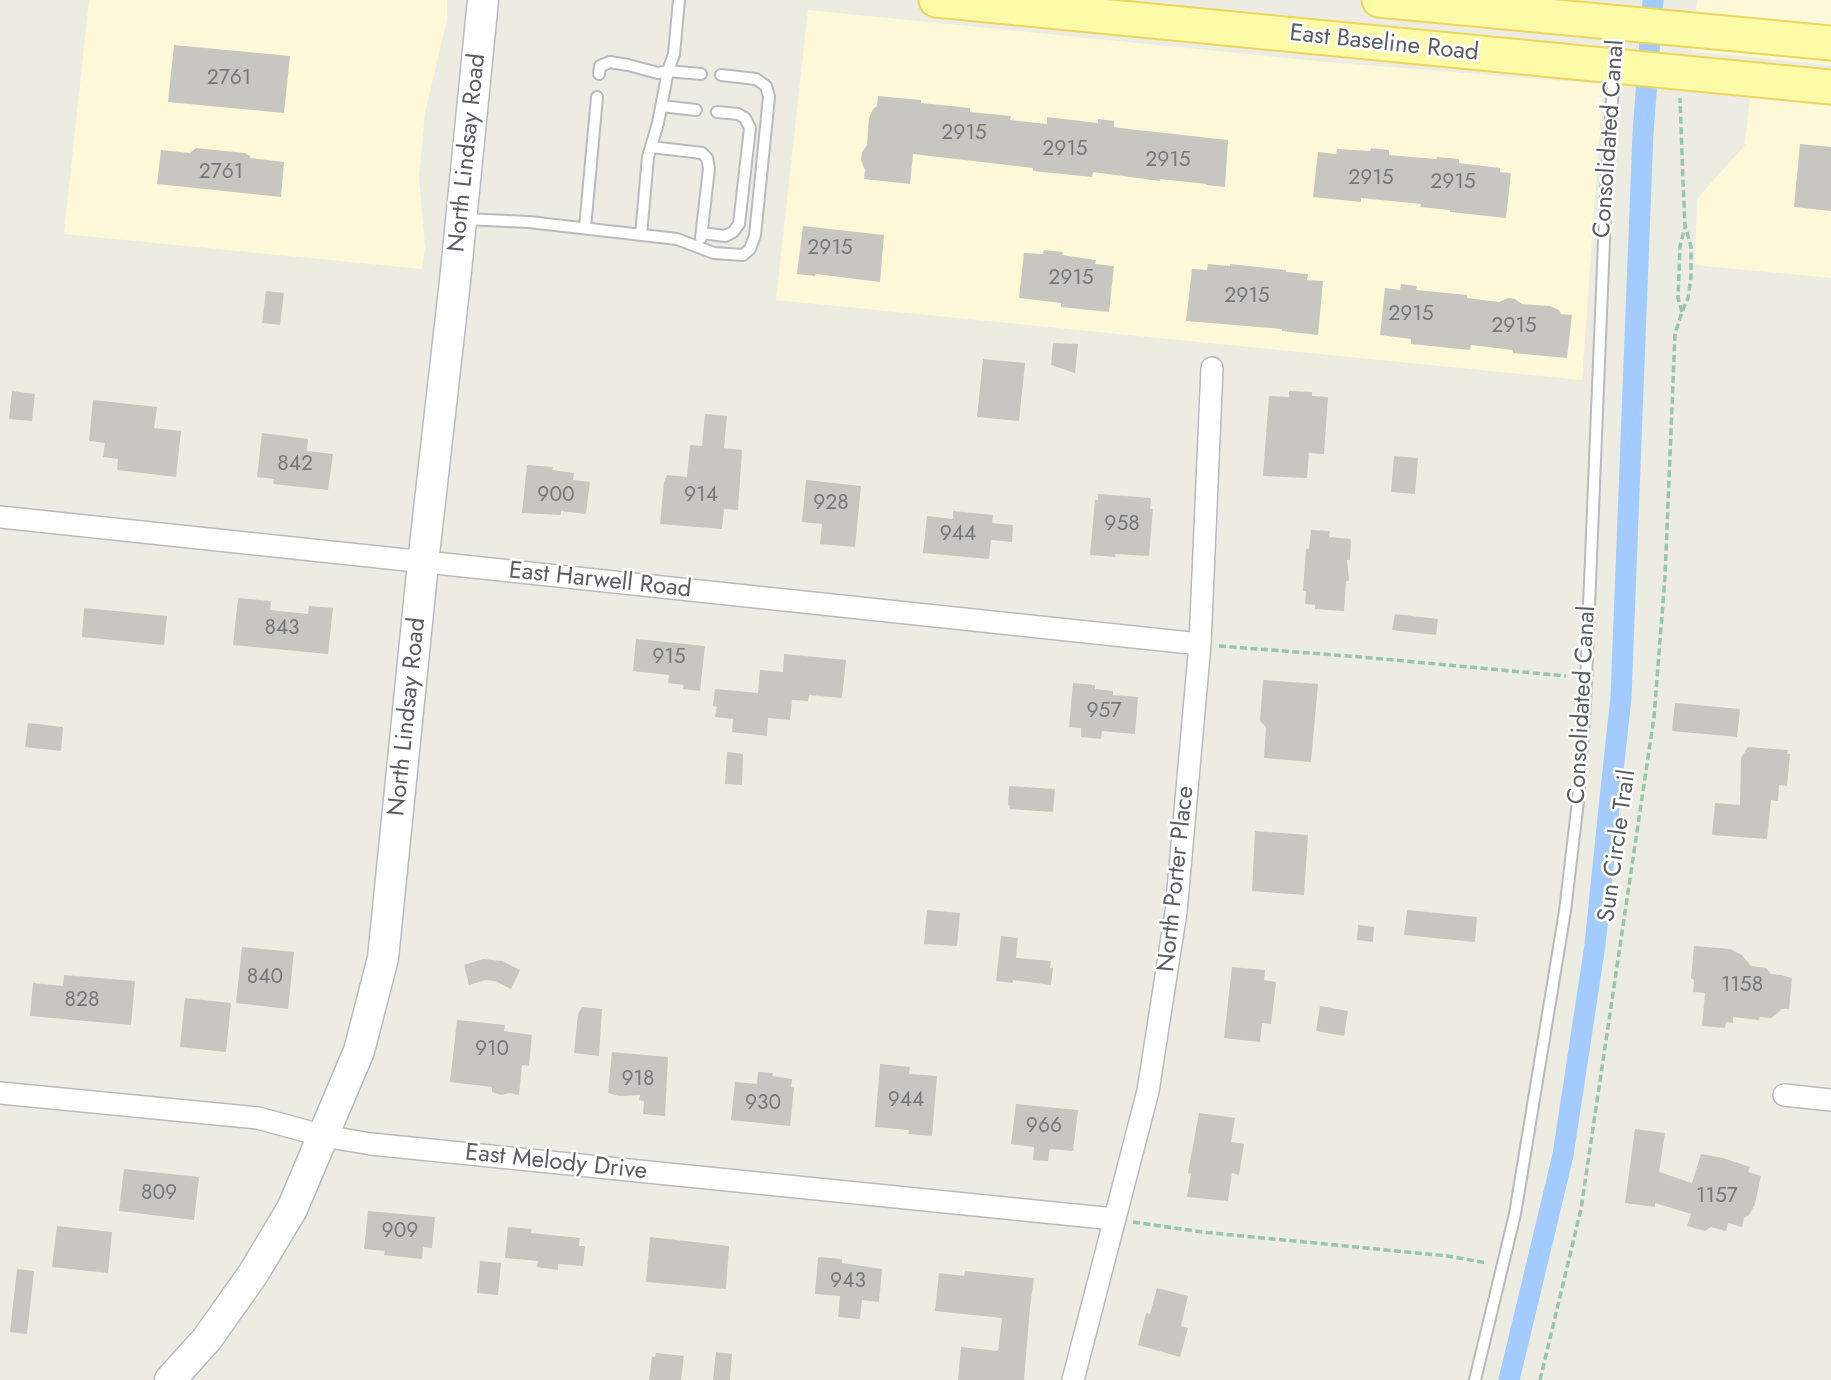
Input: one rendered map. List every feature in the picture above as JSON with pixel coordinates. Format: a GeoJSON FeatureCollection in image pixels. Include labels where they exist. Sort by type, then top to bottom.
{"type":"FeatureCollection","features":[{"type":"Feature","properties":{"kind":"main road","name":"North Lindsay Road"},"geometry":{"type":"LineString","coordinates":[[170,1380],[206,1339],[253,1274],[292,1209],[359,1051],[383,958],[483,0]]}},
{"type":"Feature","properties":{"kind":"main road","name":"East Baseline Road"},"geometry":{"type":"LineString","coordinates":[[936,0],[1105,12],[1614,66],[1681,84],[1831,87]]}},
{"type":"Feature","properties":{"kind":"main road","name":"East Baseline Road"},"geometry":{"type":"LineString","coordinates":[[1379,0],[1831,43]]}},
{"type":"Feature","properties":{"kind":"street","name":"North Porter Place"},"geometry":{"type":"LineString","coordinates":[[1073,1380],[1148,1091],[1176,912],[1200,644],[1212,368]]}},
{"type":"Feature","properties":{"kind":"street","name":"East Harwell Road"},"geometry":{"type":"LineString","coordinates":[[0,517],[1200,644]]}},
{"type":"Feature","properties":{"kind":"street","name":"East Melody Drive"},"geometry":{"type":"LineString","coordinates":[[0,1093],[258,1118],[324,1136],[371,1144],[1114,1219]]}},
{"type":"Feature","properties":{"kind":"street"},"geometry":{"type":"LineString","coordinates":[[1784,1095],[1831,1100]]}},
{"type":"Feature","properties":{"kind":"lane"},"geometry":{"type":"LineString","coordinates":[[641,235],[648,157],[674,54],[679,0]]}},
{"type":"Feature","properties":{"kind":"lane","name":"Consolidated Canal"},"geometry":{"type":"LineString","coordinates":[[1475,1380],[1515,1214],[1565,911],[1578,802],[1585,704],[1604,233],[1618,22]]}},
{"type":"Feature","properties":{"kind":"lane"},"geometry":{"type":"LineString","coordinates":[[599,74],[600,66],[610,62],[658,73],[668,71],[701,74]]}},
{"type":"Feature","properties":{"kind":"lane"},"geometry":{"type":"LineString","coordinates":[[461,219],[529,222],[677,239],[715,253],[743,256],[750,249],[755,235],[769,97],[766,86],[756,79],[721,75]]}},
{"type":"Feature","properties":{"kind":"lane"},"geometry":{"type":"LineString","coordinates":[[585,229],[597,97]]}},
{"type":"Feature","properties":{"kind":"lane"},"geometry":{"type":"LineString","coordinates":[[661,106],[696,110]]}},
{"type":"Feature","properties":{"kind":"lane"},"geometry":{"type":"LineString","coordinates":[[702,233],[725,236],[733,232],[739,224],[750,128],[745,118],[738,114],[717,112]]}},
{"type":"Feature","properties":{"kind":"lane"},"geometry":{"type":"LineString","coordinates":[[651,147],[702,153],[707,158],[709,169],[700,248]]}},
{"type":"Feature","properties":{"kind":"path","name":"Sun Circle Trail"},"geometry":{"type":"LineString","coordinates":[[1540,1380],[1581,1209],[1654,717],[1665,577],[1675,334],[1688,298],[1691,277],[1691,247],[1685,225],[1680,127],[1681,84]]}},
{"type":"Feature","properties":{"kind":"path","name":"Sun Circle Trail"},"geometry":{"type":"LineString","coordinates":[[1682,312],[1678,285],[1680,246],[1685,225]]}},
{"type":"Feature","properties":{"kind":"path"},"geometry":{"type":"LineString","coordinates":[[1200,644],[1566,676]]}},
{"type":"Feature","properties":{"kind":"path"},"geometry":{"type":"LineString","coordinates":[[1114,1219],[1202,1232],[1448,1256],[1503,1267]]}},
{"type":"Feature","properties":{"kind":"shaded area"},"geometry":{"type":"Polygon","coordinates":[[[89,0],[447,0],[447,20],[425,112],[419,177],[425,247],[422,269],[64,234],[89,0]]]}},
{"type":"Feature","properties":{"kind":"shaded area"},"geometry":{"type":"Polygon","coordinates":[[[1697,0],[1831,0],[1831,65],[1692,51],[1697,0]]]}},
{"type":"Feature","properties":{"kind":"shaded area"},"geometry":{"type":"Polygon","coordinates":[[[808,10],[1326,62],[1603,84],[1582,380],[776,300],[808,10]]]}},
{"type":"Feature","properties":{"kind":"shaded area"},"geometry":{"type":"Polygon","coordinates":[[[1750,98],[1831,106],[1831,278],[1695,265],[1697,199],[1745,145],[1750,98]]]}},
{"type":"Feature","properties":{"kind":"building"},"geometry":{"type":"Polygon","coordinates":[[[174,45],[290,56],[284,113],[168,102],[174,45]]]}},
{"type":"Feature","properties":{"kind":"building"},"geometry":{"type":"Polygon","coordinates":[[[878,96],[970,108],[970,112],[1011,116],[1010,120],[1047,124],[1047,117],[1098,123],[1098,119],[1114,121],[1114,127],[1228,140],[1225,187],[1093,172],[1092,177],[1033,171],[1033,168],[913,154],[910,184],[864,179],[862,152],[867,145],[869,118],[877,106],[878,96]]]}},
{"type":"Feature","properties":{"kind":"building"},"geometry":{"type":"Polygon","coordinates":[[[1800,144],[1831,147],[1831,211],[1794,207],[1800,144]]]}},
{"type":"Feature","properties":{"kind":"building"},"geometry":{"type":"Polygon","coordinates":[[[196,148],[245,153],[250,158],[284,162],[281,197],[157,184],[161,150],[190,153],[196,148]]]}},
{"type":"Feature","properties":{"kind":"building"},"geometry":{"type":"Polygon","coordinates":[[[1371,148],[1389,150],[1389,155],[1459,159],[1459,163],[1500,168],[1500,172],[1511,173],[1506,218],[1450,212],[1420,207],[1421,204],[1361,198],[1361,202],[1313,197],[1318,152],[1336,154],[1337,149],[1370,151],[1371,148]]]}},
{"type":"Feature","properties":{"kind":"building"},"geometry":{"type":"Polygon","coordinates":[[[803,226],[884,235],[880,282],[797,274],[803,226]]]}},
{"type":"Feature","properties":{"kind":"building"},"geometry":{"type":"Polygon","coordinates":[[[1044,250],[1096,260],[1095,264],[1114,266],[1109,312],[1061,307],[1061,303],[1019,298],[1024,253],[1043,254],[1044,250]]]}},
{"type":"Feature","properties":{"kind":"building"},"geometry":{"type":"Polygon","coordinates":[[[1208,264],[1286,270],[1308,274],[1307,280],[1323,281],[1318,335],[1282,329],[1186,321],[1192,269],[1207,270],[1208,264]]]}},
{"type":"Feature","properties":{"kind":"building"},"geometry":{"type":"Polygon","coordinates":[[[1401,284],[1417,286],[1416,290],[1467,295],[1467,298],[1499,302],[1508,298],[1515,299],[1522,304],[1550,306],[1561,314],[1572,315],[1567,358],[1513,353],[1513,350],[1471,345],[1470,350],[1411,344],[1411,339],[1380,335],[1385,288],[1400,290],[1401,284]]]}},
{"type":"Feature","properties":{"kind":"building"},"geometry":{"type":"Polygon","coordinates":[[[266,291],[284,293],[280,325],[262,323],[266,291]]]}},
{"type":"Feature","properties":{"kind":"building"},"geometry":{"type":"Polygon","coordinates":[[[1053,343],[1078,344],[1075,373],[1051,365],[1053,343]]]}},
{"type":"Feature","properties":{"kind":"building"},"geometry":{"type":"Polygon","coordinates":[[[983,359],[1025,363],[1019,421],[977,417],[983,359]]]}},
{"type":"Feature","properties":{"kind":"building"},"geometry":{"type":"Polygon","coordinates":[[[12,391],[35,394],[32,421],[9,419],[12,391]]]}},
{"type":"Feature","properties":{"kind":"building"},"geometry":{"type":"Polygon","coordinates":[[[1289,391],[1312,392],[1312,396],[1328,397],[1324,454],[1309,453],[1307,478],[1263,476],[1269,396],[1289,397],[1289,391]]]}},
{"type":"Feature","properties":{"kind":"building"},"geometry":{"type":"Polygon","coordinates":[[[93,400],[157,407],[154,428],[181,431],[176,477],[117,470],[118,459],[103,457],[105,443],[89,441],[93,400]]]}},
{"type":"Feature","properties":{"kind":"building"},"geometry":{"type":"Polygon","coordinates":[[[705,414],[727,416],[724,448],[742,450],[738,510],[724,509],[722,529],[660,524],[664,482],[667,475],[687,477],[690,445],[702,446],[705,414]]]}},
{"type":"Feature","properties":{"kind":"building"},"geometry":{"type":"Polygon","coordinates":[[[262,433],[308,439],[307,451],[333,454],[328,490],[273,484],[274,479],[257,477],[262,433]]]}},
{"type":"Feature","properties":{"kind":"building"},"geometry":{"type":"Polygon","coordinates":[[[1394,456],[1418,458],[1415,494],[1391,492],[1394,456]]]}},
{"type":"Feature","properties":{"kind":"building"},"geometry":{"type":"Polygon","coordinates":[[[527,465],[553,467],[552,470],[574,473],[573,480],[590,482],[586,514],[561,511],[561,515],[522,513],[527,465]]]}},
{"type":"Feature","properties":{"kind":"building"},"geometry":{"type":"Polygon","coordinates":[[[806,480],[861,486],[855,547],[820,544],[822,524],[802,522],[806,480]]]}},
{"type":"Feature","properties":{"kind":"building"},"geometry":{"type":"Polygon","coordinates":[[[1098,494],[1151,498],[1150,509],[1153,509],[1149,556],[1090,555],[1095,500],[1098,500],[1098,494]]]}},
{"type":"Feature","properties":{"kind":"building"},"geometry":{"type":"Polygon","coordinates":[[[953,511],[993,515],[992,523],[1013,525],[1012,542],[991,540],[989,559],[923,553],[927,516],[953,519],[953,511]]]}},
{"type":"Feature","properties":{"kind":"building"},"geometry":{"type":"Polygon","coordinates":[[[1311,530],[1330,531],[1329,537],[1351,539],[1344,611],[1315,609],[1315,605],[1305,604],[1306,591],[1303,591],[1306,549],[1309,549],[1311,530]]]}},
{"type":"Feature","properties":{"kind":"building"},"geometry":{"type":"Polygon","coordinates":[[[238,598],[271,601],[270,610],[308,614],[309,606],[333,608],[328,654],[233,645],[238,598]]]}},
{"type":"Feature","properties":{"kind":"building"},"geometry":{"type":"Polygon","coordinates":[[[84,608],[167,616],[164,645],[82,637],[84,608]]]}},
{"type":"Feature","properties":{"kind":"building"},"geometry":{"type":"Polygon","coordinates":[[[1395,614],[1438,619],[1436,635],[1392,630],[1395,614]]]}},
{"type":"Feature","properties":{"kind":"building"},"geometry":{"type":"Polygon","coordinates":[[[636,639],[705,646],[700,691],[683,689],[684,685],[668,683],[669,675],[633,671],[636,639]]]}},
{"type":"Feature","properties":{"kind":"building"},"geometry":{"type":"Polygon","coordinates":[[[784,654],[846,660],[842,698],[809,695],[808,701],[792,700],[790,720],[768,718],[767,736],[732,732],[733,719],[715,717],[715,689],[758,693],[760,670],[783,672],[784,654]]]}},
{"type":"Feature","properties":{"kind":"building"},"geometry":{"type":"Polygon","coordinates":[[[1263,680],[1318,684],[1311,762],[1264,758],[1266,727],[1260,721],[1263,680]]]}},
{"type":"Feature","properties":{"kind":"building"},"geometry":{"type":"Polygon","coordinates":[[[1073,683],[1095,685],[1095,689],[1113,691],[1113,695],[1138,697],[1135,734],[1102,731],[1101,739],[1081,737],[1081,728],[1069,727],[1073,683]]]}},
{"type":"Feature","properties":{"kind":"building"},"geometry":{"type":"Polygon","coordinates":[[[1675,703],[1740,709],[1737,737],[1672,731],[1675,703]]]}},
{"type":"Feature","properties":{"kind":"building"},"geometry":{"type":"Polygon","coordinates":[[[28,723],[63,727],[61,751],[25,747],[28,723]]]}},
{"type":"Feature","properties":{"kind":"building"},"geometry":{"type":"Polygon","coordinates":[[[1748,747],[1788,750],[1787,754],[1790,754],[1787,786],[1779,785],[1778,801],[1771,800],[1767,839],[1712,835],[1715,803],[1740,805],[1741,758],[1748,747]]]}},
{"type":"Feature","properties":{"kind":"building"},"geometry":{"type":"Polygon","coordinates":[[[727,752],[743,754],[742,785],[725,784],[727,752]]]}},
{"type":"Feature","properties":{"kind":"building"},"geometry":{"type":"Polygon","coordinates":[[[1009,786],[1055,789],[1053,812],[1010,809],[1009,786]]]}},
{"type":"Feature","properties":{"kind":"building"},"geometry":{"type":"Polygon","coordinates":[[[1255,831],[1308,835],[1304,895],[1252,891],[1255,831]]]}},
{"type":"Feature","properties":{"kind":"building"},"geometry":{"type":"Polygon","coordinates":[[[927,910],[960,913],[957,946],[924,944],[927,910]]]}},
{"type":"Feature","properties":{"kind":"building"},"geometry":{"type":"Polygon","coordinates":[[[1407,910],[1477,917],[1475,942],[1404,935],[1407,910]]]}},
{"type":"Feature","properties":{"kind":"building"},"geometry":{"type":"Polygon","coordinates":[[[1358,925],[1374,927],[1373,942],[1357,940],[1358,925]]]}},
{"type":"Feature","properties":{"kind":"building"},"geometry":{"type":"Polygon","coordinates":[[[1001,936],[1018,938],[1016,958],[1051,961],[1051,985],[1013,980],[1013,983],[996,981],[1001,936]]]}},
{"type":"Feature","properties":{"kind":"building"},"geometry":{"type":"Polygon","coordinates":[[[1694,946],[1730,949],[1742,955],[1751,966],[1766,968],[1771,974],[1792,978],[1789,1009],[1782,1009],[1771,1018],[1760,1017],[1759,1020],[1733,1017],[1733,1023],[1726,1022],[1725,1028],[1702,1026],[1705,993],[1693,992],[1694,980],[1691,978],[1694,946]]]}},
{"type":"Feature","properties":{"kind":"building"},"geometry":{"type":"Polygon","coordinates":[[[242,947],[294,952],[288,1009],[236,1003],[242,947]]]}},
{"type":"Feature","properties":{"kind":"building"},"geometry":{"type":"Polygon","coordinates":[[[483,959],[502,961],[520,970],[511,989],[495,981],[486,980],[469,985],[464,965],[483,959]]]}},
{"type":"Feature","properties":{"kind":"building"},"geometry":{"type":"Polygon","coordinates":[[[1232,967],[1265,970],[1264,980],[1276,982],[1271,1024],[1262,1023],[1260,1042],[1224,1038],[1232,967]]]}},
{"type":"Feature","properties":{"kind":"building"},"geometry":{"type":"Polygon","coordinates":[[[64,975],[135,981],[131,1025],[30,1016],[33,983],[63,986],[64,975]]]}},
{"type":"Feature","properties":{"kind":"building"},"geometry":{"type":"Polygon","coordinates":[[[185,998],[231,1003],[226,1052],[180,1047],[185,998]]]}},
{"type":"Feature","properties":{"kind":"building"},"geometry":{"type":"Polygon","coordinates":[[[1320,1006],[1348,1011],[1344,1036],[1316,1031],[1320,1006]]]}},
{"type":"Feature","properties":{"kind":"building"},"geometry":{"type":"Polygon","coordinates":[[[582,1007],[602,1009],[599,1056],[574,1053],[578,1014],[582,1007]]]}},
{"type":"Feature","properties":{"kind":"building"},"geometry":{"type":"Polygon","coordinates":[[[457,1020],[505,1025],[504,1031],[532,1035],[529,1066],[522,1065],[519,1095],[501,1095],[492,1092],[492,1087],[450,1082],[457,1020]]]}},
{"type":"Feature","properties":{"kind":"building"},"geometry":{"type":"Polygon","coordinates":[[[612,1052],[668,1057],[665,1116],[643,1114],[644,1101],[639,1100],[640,1095],[619,1096],[608,1093],[612,1052]]]}},
{"type":"Feature","properties":{"kind":"building"},"geometry":{"type":"Polygon","coordinates":[[[880,1064],[910,1067],[909,1074],[937,1076],[932,1136],[908,1134],[909,1130],[875,1127],[880,1064]]]}},
{"type":"Feature","properties":{"kind":"building"},"geometry":{"type":"Polygon","coordinates":[[[758,1072],[792,1079],[791,1087],[794,1088],[790,1126],[731,1120],[735,1082],[757,1084],[758,1072]]]}},
{"type":"Feature","properties":{"kind":"building"},"geometry":{"type":"Polygon","coordinates":[[[1016,1104],[1078,1110],[1073,1151],[1050,1149],[1048,1161],[1033,1160],[1034,1147],[1011,1144],[1016,1104]]]}},
{"type":"Feature","properties":{"kind":"building"},"geometry":{"type":"Polygon","coordinates":[[[1199,1113],[1235,1118],[1231,1142],[1244,1144],[1239,1175],[1232,1173],[1228,1201],[1187,1197],[1191,1174],[1188,1173],[1199,1113]]]}},
{"type":"Feature","properties":{"kind":"building"},"geometry":{"type":"Polygon","coordinates":[[[1635,1129],[1665,1133],[1659,1172],[1692,1183],[1701,1154],[1750,1167],[1748,1172],[1761,1176],[1755,1204],[1744,1218],[1742,1227],[1728,1223],[1726,1231],[1711,1227],[1705,1231],[1687,1226],[1691,1214],[1655,1203],[1655,1207],[1625,1203],[1635,1129]]]}},
{"type":"Feature","properties":{"kind":"building"},"geometry":{"type":"Polygon","coordinates":[[[124,1169],[199,1177],[194,1220],[119,1211],[124,1169]]]}},
{"type":"Feature","properties":{"kind":"building"},"geometry":{"type":"Polygon","coordinates":[[[368,1211],[435,1217],[432,1248],[423,1247],[422,1259],[384,1255],[385,1251],[364,1249],[368,1211]]]}},
{"type":"Feature","properties":{"kind":"building"},"geometry":{"type":"Polygon","coordinates":[[[57,1226],[112,1232],[108,1273],[52,1267],[57,1226]]]}},
{"type":"Feature","properties":{"kind":"building"},"geometry":{"type":"Polygon","coordinates":[[[508,1227],[532,1229],[531,1233],[580,1238],[579,1246],[585,1246],[583,1266],[558,1264],[558,1270],[537,1267],[538,1261],[505,1258],[508,1227]]]}},
{"type":"Feature","properties":{"kind":"building"},"geometry":{"type":"Polygon","coordinates":[[[650,1237],[729,1246],[726,1289],[646,1282],[650,1237]]]}},
{"type":"Feature","properties":{"kind":"building"},"geometry":{"type":"Polygon","coordinates":[[[818,1257],[842,1259],[842,1263],[882,1269],[879,1302],[862,1300],[860,1319],[838,1317],[840,1296],[815,1294],[818,1257]]]}},
{"type":"Feature","properties":{"kind":"building"},"geometry":{"type":"Polygon","coordinates":[[[480,1261],[501,1263],[498,1295],[477,1293],[480,1261]]]}},
{"type":"Feature","properties":{"kind":"building"},"geometry":{"type":"Polygon","coordinates":[[[17,1269],[34,1271],[27,1334],[10,1332],[17,1269]]]}},
{"type":"Feature","properties":{"kind":"building"},"geometry":{"type":"Polygon","coordinates":[[[965,1271],[1034,1278],[1024,1380],[958,1380],[961,1347],[998,1351],[1002,1318],[935,1311],[939,1273],[964,1276],[965,1271]]]}},
{"type":"Feature","properties":{"kind":"building"},"geometry":{"type":"Polygon","coordinates":[[[1157,1288],[1188,1296],[1181,1326],[1188,1328],[1180,1357],[1138,1345],[1146,1313],[1150,1314],[1157,1288]]]}},
{"type":"Feature","properties":{"kind":"building"},"geometry":{"type":"Polygon","coordinates":[[[716,1352],[732,1354],[730,1380],[713,1380],[716,1352]]]}},
{"type":"Feature","properties":{"kind":"building"},"geometry":{"type":"Polygon","coordinates":[[[656,1353],[684,1356],[681,1380],[649,1380],[652,1357],[655,1357],[656,1353]]]}},
{"type":"Feature","properties":{"kind":"waterway"},"geometry":{"type":"LineString","coordinates":[[1509,1380],[1563,1155],[1595,945],[1621,697],[1643,133],[1653,0]]}}]}
